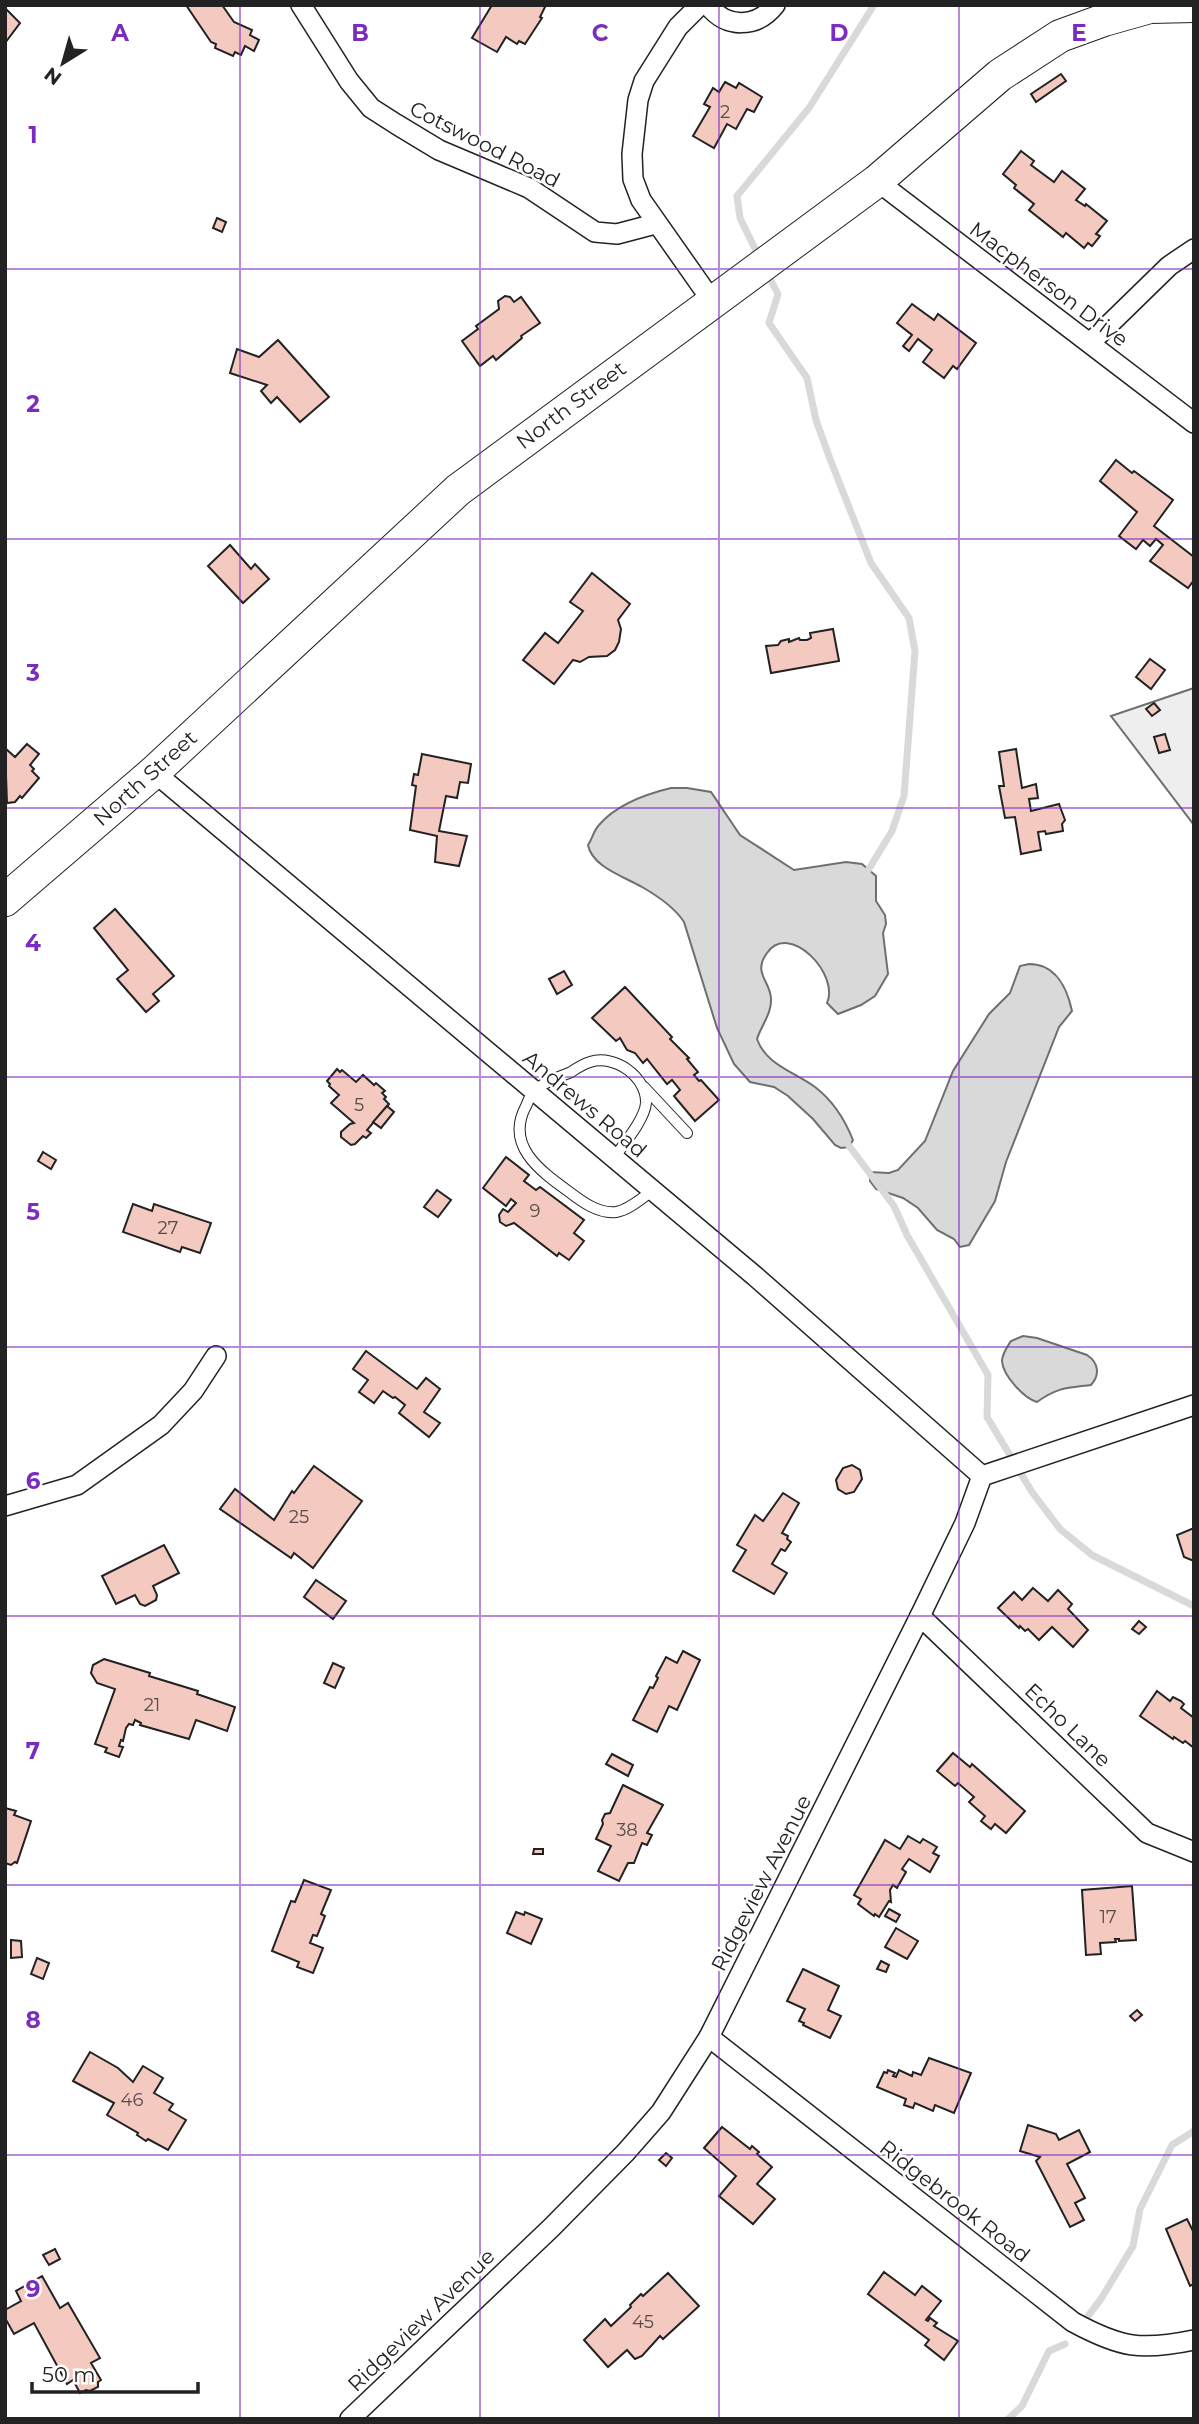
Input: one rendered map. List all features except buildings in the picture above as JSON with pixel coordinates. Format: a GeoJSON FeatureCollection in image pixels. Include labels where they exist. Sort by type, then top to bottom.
{"type":"FeatureCollection","features":[{"type":"Feature","properties":{"kind":"main road","name":"North Street"},"geometry":{"type":"LineString","coordinates":[[5,900],[154,772],[457,489],[877,181],[1000,75],[1060,36],[1104,20],[1150,6],[1194,6]]}},
{"type":"Feature","properties":{"kind":"street","name":"Cotswood Road"},"geometry":{"type":"LineString","coordinates":[[300,5],[349,81],[371,108],[396,124],[439,150],[529,188],[594,232],[617,234],[655,224]]}},
{"type":"Feature","properties":{"kind":"street"},"geometry":{"type":"LineString","coordinates":[[700,5],[678,27],[644,81],[638,100],[632,154],[633,179],[655,224],[712,301]]}},
{"type":"Feature","properties":{"kind":"street"},"geometry":{"type":"LineString","coordinates":[[708,5],[724,20],[738,23],[751,23],[764,17],[775,5]]}},
{"type":"Feature","properties":{"kind":"street","name":"Macpherson Drive"},"geometry":{"type":"LineString","coordinates":[[877,181],[1194,423]]}},
{"type":"Feature","properties":{"kind":"street"},"geometry":{"type":"LineString","coordinates":[[1090,343],[1169,266],[1194,249]]}},
{"type":"Feature","properties":{"kind":"street","name":"Andrews Road"},"geometry":{"type":"LineString","coordinates":[[154,772],[756,1277],[982,1476]]}},
{"type":"Feature","properties":{"kind":"street"},"geometry":{"type":"LineString","coordinates":[[5,1506],[77,1485],[162,1425],[193,1391],[216,1356]]}},
{"type":"Feature","properties":{"kind":"street"},"geometry":{"type":"LineString","coordinates":[[982,1476],[1194,1405]]}},
{"type":"Feature","properties":{"kind":"street","name":"Ridgeview Avenue"},"geometry":{"type":"LineString","coordinates":[[350,2419],[551,2228],[626,2152],[661,2112],[709,2037],[920,1616],[965,1523],[982,1476]]}},
{"type":"Feature","properties":{"kind":"street","name":"Echo Lane"},"geometry":{"type":"LineString","coordinates":[[920,1616],[1147,1833],[1194,1852]]}},
{"type":"Feature","properties":{"kind":"street","name":"Ridgebrook Road"},"geometry":{"type":"LineString","coordinates":[[709,2037],[1073,2322],[1105,2339],[1134,2347],[1162,2346],[1194,2340]]}},
{"type":"Feature","properties":{"kind":"lane"},"geometry":{"type":"LineString","coordinates":[[652,1191],[628,1208],[607,1212],[581,1201],[546,1176],[529,1159],[518,1131],[520,1116],[533,1091],[590,1062],[604,1060],[634,1074],[687,1133]]}},
{"type":"Feature","properties":{"kind":"lane"},"geometry":{"type":"LineString","coordinates":[[614,1158],[638,1123],[646,1105],[643,1086]]}},
{"type":"Feature","properties":{"kind":"shaded area"},"geometry":{"type":"Polygon","coordinates":[[[1194,688],[1194,825],[1111,716],[1194,688]]]}},
{"type":"Feature","properties":{"kind":"shaded area"},"geometry":{"type":"Polygon","coordinates":[[[671,788],[711,792],[740,835],[794,870],[846,862],[862,864],[876,876],[876,901],[885,915],[883,933],[888,974],[875,996],[838,1014],[827,1003],[829,991],[820,966],[799,947],[787,943],[776,945],[767,953],[761,966],[771,1004],[757,1039],[761,1048],[774,1062],[815,1087],[827,1098],[850,1133],[853,1140],[849,1147],[841,1148],[835,1145],[813,1119],[788,1096],[774,1087],[750,1082],[734,1064],[717,1028],[684,922],[659,898],[602,865],[591,853],[588,845],[597,827],[606,818],[632,801],[671,788]]]}},
{"type":"Feature","properties":{"kind":"shaded area"},"geometry":{"type":"Polygon","coordinates":[[[1029,964],[1046,968],[1058,978],[1072,1011],[1059,1027],[1006,1162],[995,1201],[969,1245],[960,1247],[954,1239],[937,1230],[918,1208],[903,1198],[876,1189],[870,1181],[870,1172],[889,1173],[898,1170],[925,1141],[953,1071],[989,1014],[1010,993],[1020,966],[1029,964]]]}},
{"type":"Feature","properties":{"kind":"shaded area"},"geometry":{"type":"Polygon","coordinates":[[[1023,1336],[1087,1355],[1096,1365],[1094,1381],[1091,1385],[1057,1391],[1037,1402],[1032,1400],[1010,1380],[1002,1361],[1011,1341],[1023,1336]]]}},
{"type":"Feature","properties":{"kind":"waterway"},"geometry":{"type":"LineString","coordinates":[[760,259],[740,218],[737,196],[809,108],[874,5]]}},
{"type":"Feature","properties":{"kind":"waterway"},"geometry":{"type":"LineString","coordinates":[[767,273],[778,294],[769,323],[807,378],[816,420],[871,563],[909,618],[915,651],[904,796],[892,831],[864,877]]}},
{"type":"Feature","properties":{"kind":"waterway"},"geometry":{"type":"LineString","coordinates":[[844,1139],[894,1206],[907,1235],[988,1375],[987,1417],[1032,1492],[1060,1529],[1092,1555],[1194,1606]]}},
{"type":"Feature","properties":{"kind":"waterway"},"geometry":{"type":"LineString","coordinates":[[1088,2316],[1133,2246],[1140,2209],[1172,2145],[1194,2131]]}},
{"type":"Feature","properties":{"kind":"waterway"},"geometry":{"type":"LineString","coordinates":[[1008,2419],[1022,2406],[1049,2351],[1065,2344]]}}]}
